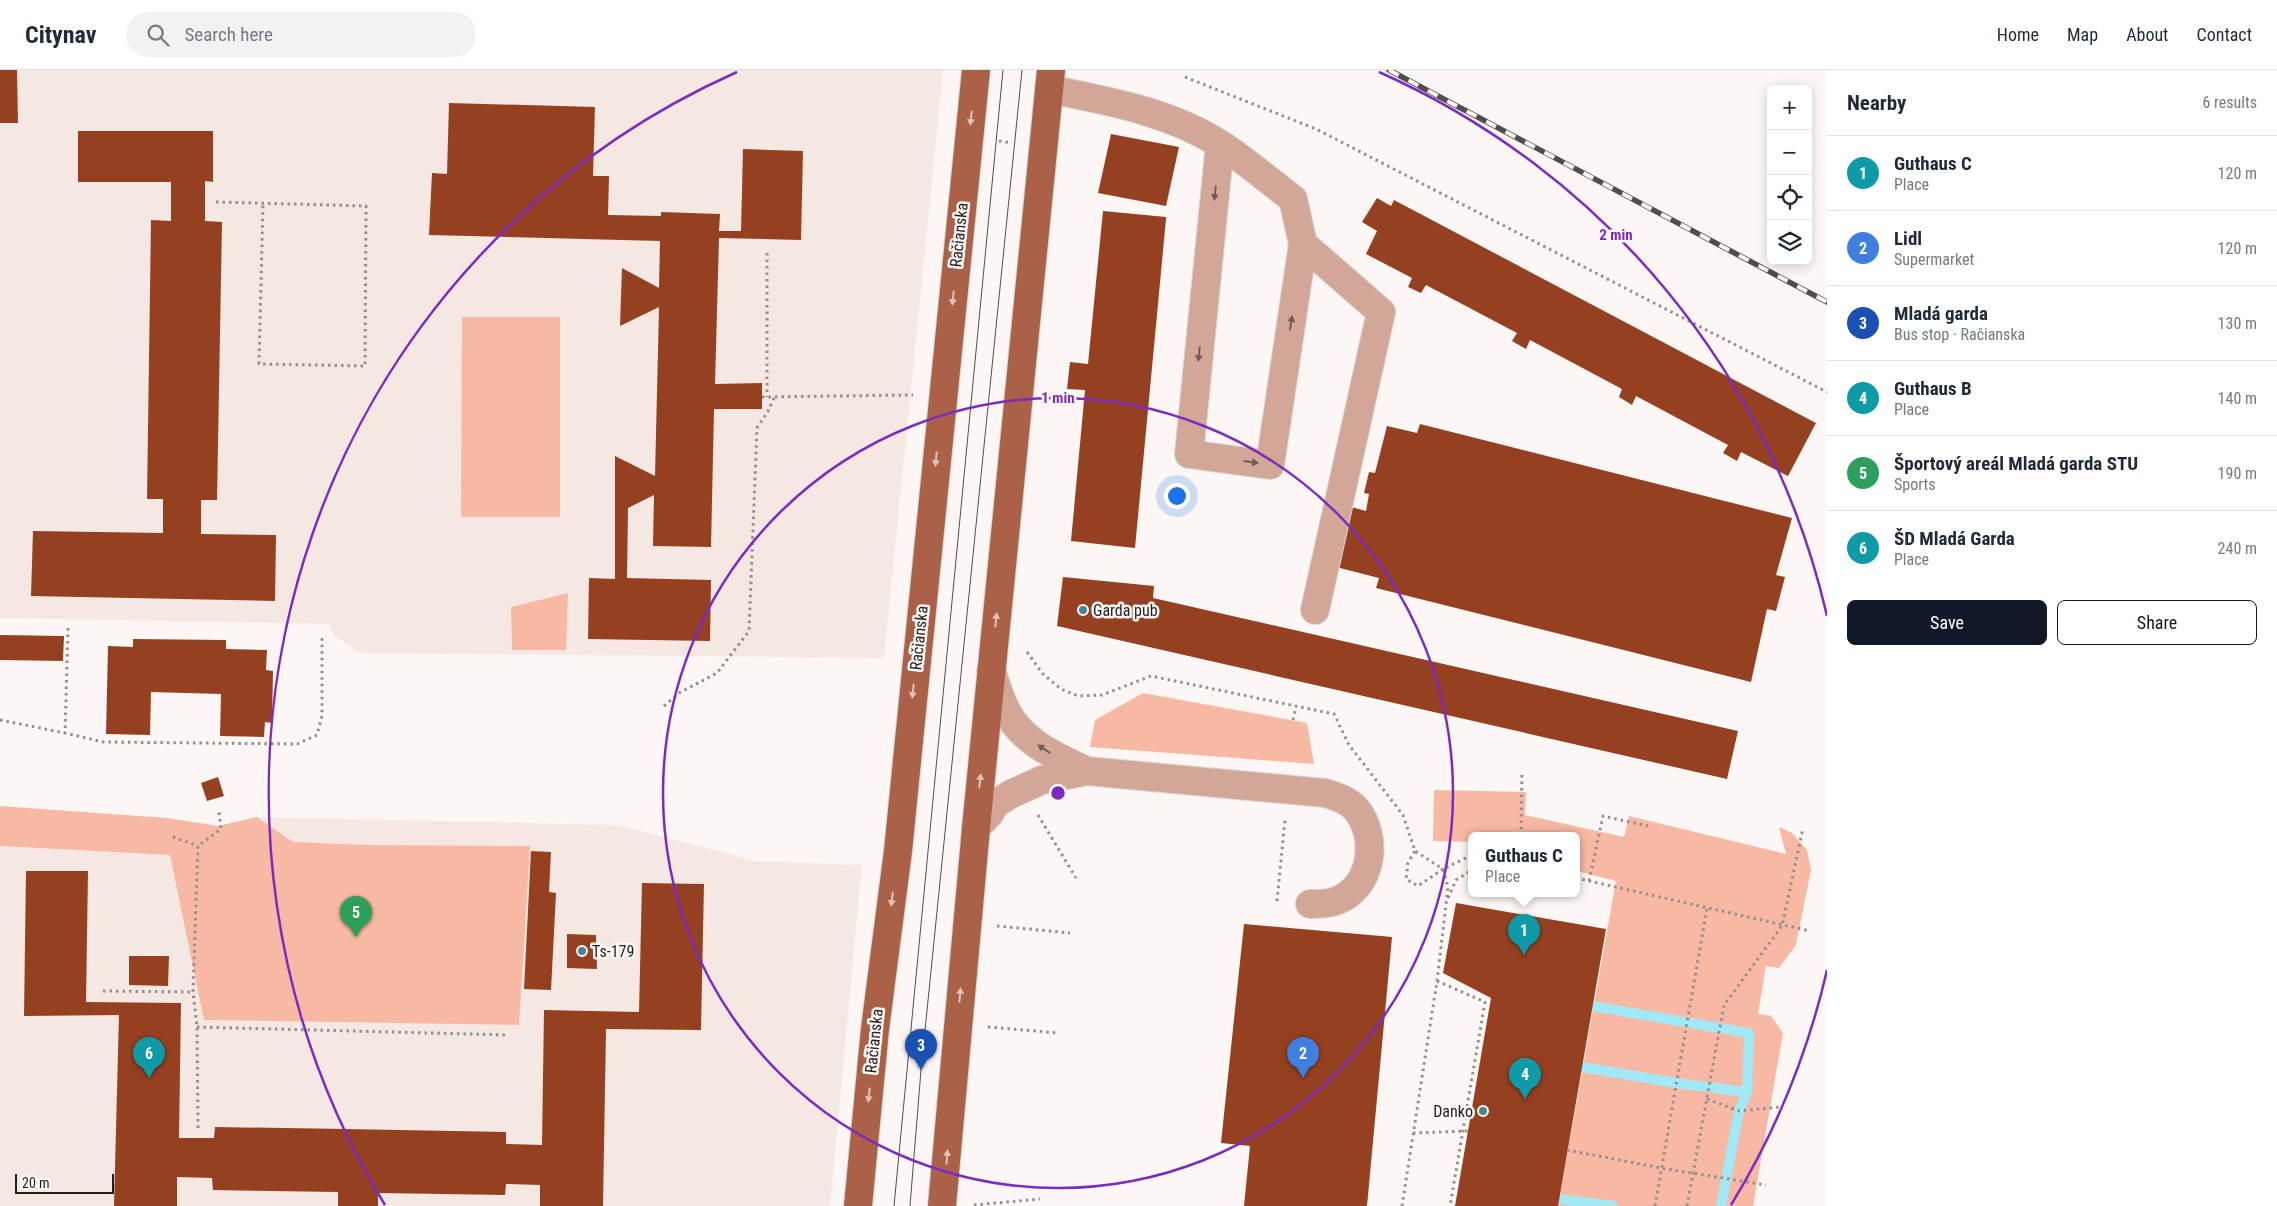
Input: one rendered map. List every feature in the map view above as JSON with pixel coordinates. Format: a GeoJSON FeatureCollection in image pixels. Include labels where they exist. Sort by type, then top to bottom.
{"type":"FeatureCollection","features":[{"type":"Feature","properties":{"kind":"main road","name":"Račianska"},"geometry":{"type":"LineString","coordinates":[[858,1206],[875,1030],[898,851],[976,70]]}},
{"type":"Feature","properties":{"kind":"main road"},"geometry":{"type":"LineString","coordinates":[[942,1206],[991,671],[1050,80]]}},
{"type":"Feature","properties":{"kind":"lane"},"geometry":{"type":"LineString","coordinates":[[1050,80],[1096,98],[1177,122],[1220,144],[1293,199],[1303,244],[1270,465],[1189,454],[1220,144]]}},
{"type":"Feature","properties":{"kind":"lane"},"geometry":{"type":"LineString","coordinates":[[1303,244],[1381,312],[1315,610]]}},
{"type":"Feature","properties":{"kind":"lane"},"geometry":{"type":"LineString","coordinates":[[991,671],[1005,708],[1018,729],[1050,754],[1087,770],[1325,793],[1340,798],[1355,809],[1364,824],[1369,841],[1369,858],[1366,872],[1360,883],[1337,900],[1310,904]]}},
{"type":"Feature","properties":{"kind":"lane"},"geometry":{"type":"LineString","coordinates":[[976,828],[990,813],[995,804],[1011,794],[1042,780],[1087,770]]}},
{"type":"Feature","properties":{"kind":"path"},"geometry":{"type":"LineString","coordinates":[[1185,77],[1316,129],[1827,392]]}},
{"type":"Feature","properties":{"kind":"path"},"geometry":{"type":"LineString","coordinates":[[969,139],[1043,145]]}},
{"type":"Feature","properties":{"kind":"path"},"geometry":{"type":"LineString","coordinates":[[216,202],[366,206],[365,366],[259,364],[263,204]]}},
{"type":"Feature","properties":{"kind":"path"},"geometry":{"type":"LineString","coordinates":[[766,253],[767,396]]}},
{"type":"Feature","properties":{"kind":"path"},"geometry":{"type":"LineString","coordinates":[[762,396],[919,396]]}},
{"type":"Feature","properties":{"kind":"path"},"geometry":{"type":"LineString","coordinates":[[664,706],[679,693],[717,673],[749,631],[757,428],[775,396]]}},
{"type":"Feature","properties":{"kind":"path"},"geometry":{"type":"LineString","coordinates":[[65,734],[68,628]]}},
{"type":"Feature","properties":{"kind":"path"},"geometry":{"type":"LineString","coordinates":[[0,720],[102,742],[297,744],[316,735],[322,716],[322,635]]}},
{"type":"Feature","properties":{"kind":"path"},"geometry":{"type":"LineString","coordinates":[[1027,652],[1043,674],[1061,689],[1078,696],[1102,695],[1150,676],[1334,714],[1349,745],[1403,815],[1415,851],[1443,869],[1448,886],[1437,981],[1402,1206]]}},
{"type":"Feature","properties":{"kind":"path"},"geometry":{"type":"LineString","coordinates":[[1293,720],[1296,707]]}},
{"type":"Feature","properties":{"kind":"path"},"geometry":{"type":"LineString","coordinates":[[1521,832],[1522,771]]}},
{"type":"Feature","properties":{"kind":"path"},"geometry":{"type":"LineString","coordinates":[[1034,808],[1076,878]]}},
{"type":"Feature","properties":{"kind":"path"},"geometry":{"type":"LineString","coordinates":[[198,846],[221,829],[219,812]]}},
{"type":"Feature","properties":{"kind":"path"},"geometry":{"type":"LineString","coordinates":[[1277,901],[1286,815]]}},
{"type":"Feature","properties":{"kind":"path"},"geometry":{"type":"LineString","coordinates":[[1589,881],[1603,816],[1648,826]]}},
{"type":"Feature","properties":{"kind":"path"},"geometry":{"type":"LineString","coordinates":[[1687,1206],[1724,1005],[1782,926],[1803,828]]}},
{"type":"Feature","properties":{"kind":"path"},"geometry":{"type":"LineString","coordinates":[[173,837],[198,846]]}},
{"type":"Feature","properties":{"kind":"path"},"geometry":{"type":"LineString","coordinates":[[198,846],[194,992],[197,1027],[198,1128]]}},
{"type":"Feature","properties":{"kind":"path"},"geometry":{"type":"LineString","coordinates":[[1415,851],[1408,863],[1406,879],[1418,886],[1443,869],[1468,857]]}},
{"type":"Feature","properties":{"kind":"path"},"geometry":{"type":"LineString","coordinates":[[1446,903],[1456,880],[1468,872]]}},
{"type":"Feature","properties":{"kind":"path"},"geometry":{"type":"LineString","coordinates":[[1580,879],[1810,931]]}},
{"type":"Feature","properties":{"kind":"path"},"geometry":{"type":"LineString","coordinates":[[1654,1206],[1707,908]]}},
{"type":"Feature","properties":{"kind":"path"},"geometry":{"type":"LineString","coordinates":[[994,926],[1070,934]]}},
{"type":"Feature","properties":{"kind":"path"},"geometry":{"type":"LineString","coordinates":[[1437,981],[1485,1002],[1450,1206]]}},
{"type":"Feature","properties":{"kind":"path"},"geometry":{"type":"LineString","coordinates":[[103,992],[194,992]]}},
{"type":"Feature","properties":{"kind":"path"},"geometry":{"type":"LineString","coordinates":[[197,1027],[508,1035]]}},
{"type":"Feature","properties":{"kind":"path"},"geometry":{"type":"LineString","coordinates":[[985,1027],[1059,1033]]}},
{"type":"Feature","properties":{"kind":"path"},"geometry":{"type":"LineString","coordinates":[[1707,1099],[1739,1111],[1780,1107]]}},
{"type":"Feature","properties":{"kind":"path"},"geometry":{"type":"LineString","coordinates":[[1413,1133],[1468,1131]]}},
{"type":"Feature","properties":{"kind":"path"},"geometry":{"type":"LineString","coordinates":[[1567,1150],[1766,1185]]}},
{"type":"Feature","properties":{"kind":"path"},"geometry":{"type":"LineString","coordinates":[[970,1205],[1040,1199]]}},
{"type":"Feature","properties":{"kind":"shaded area"},"geometry":{"type":"Polygon","coordinates":[[[0,70],[943,70],[884,658],[359,653],[334,635],[329,624],[0,618],[0,70]]]}},
{"type":"Feature","properties":{"kind":"shaded area"},"geometry":{"type":"Polygon","coordinates":[[[462,317],[560,317],[560,517],[461,517],[462,317]]]}},
{"type":"Feature","properties":{"kind":"shaded area"},"geometry":{"type":"Polygon","coordinates":[[[568,593],[566,650],[512,650],[511,607],[568,593]]]}},
{"type":"Feature","properties":{"kind":"shaded area"},"geometry":{"type":"Polygon","coordinates":[[[1143,693],[1307,723],[1314,764],[1090,747],[1095,720],[1143,693]]]}},
{"type":"Feature","properties":{"kind":"shaded area"},"geometry":{"type":"Polygon","coordinates":[[[1434,790],[1526,792],[1525,815],[1624,837],[1629,816],[1786,854],[1779,827],[1792,833],[1807,850],[1811,870],[1796,945],[1779,968],[1766,966],[1758,1014],[1771,1016],[1783,1033],[1753,1206],[1558,1206],[1616,881],[1580,872],[1580,832],[1468,832],[1468,842],[1433,841],[1434,790]]]}},
{"type":"Feature","properties":{"kind":"shaded area"},"geometry":{"type":"Polygon","coordinates":[[[0,806],[167,818],[218,826],[257,817],[293,842],[369,845],[530,846],[519,1025],[204,1020],[170,855],[0,846],[0,806]]]}},
{"type":"Feature","properties":{"kind":"shaded area"},"geometry":{"type":"Polygon","coordinates":[[[257,817],[619,825],[755,861],[862,865],[830,1206],[0,1206],[0,846],[170,855],[218,826],[257,817]]]}},
{"type":"Feature","properties":{"kind":"building"},"geometry":{"type":"Polygon","coordinates":[[[0,70],[17,70],[18,123],[0,123],[0,70]]]}},
{"type":"Feature","properties":{"kind":"building"},"geometry":{"type":"Polygon","coordinates":[[[449,103],[595,107],[593,176],[609,176],[608,215],[661,216],[661,212],[720,214],[719,231],[741,231],[743,149],[803,151],[801,240],[719,238],[715,384],[762,383],[762,409],[714,409],[711,547],[653,546],[654,495],[628,508],[627,578],[711,580],[710,641],[588,639],[589,578],[615,579],[615,456],[655,476],[659,307],[620,326],[622,268],[659,288],[660,241],[429,235],[432,173],[447,174],[449,103]]]}},
{"type":"Feature","properties":{"kind":"building"},"geometry":{"type":"Polygon","coordinates":[[[78,131],[213,131],[213,182],[205,181],[205,221],[222,222],[217,500],[201,500],[201,534],[276,535],[275,601],[31,596],[33,531],[163,533],[163,499],[147,499],[151,220],[171,221],[171,182],[78,182],[78,131]]]}},
{"type":"Feature","properties":{"kind":"building"},"geometry":{"type":"Polygon","coordinates":[[[1111,134],[1179,147],[1166,206],[1098,193],[1111,134]]]}},
{"type":"Feature","properties":{"kind":"building"},"geometry":{"type":"Polygon","coordinates":[[[1377,198],[1391,206],[1394,200],[1816,423],[1788,476],[1741,452],[1737,461],[1723,453],[1728,445],[1636,396],[1632,405],[1619,397],[1622,389],[1530,340],[1526,349],[1512,341],[1517,333],[1426,285],[1421,293],[1408,287],[1412,278],[1366,254],[1377,231],[1362,222],[1377,198]]]}},
{"type":"Feature","properties":{"kind":"building"},"geometry":{"type":"Polygon","coordinates":[[[1103,211],[1166,217],[1135,548],[1071,541],[1085,390],[1067,389],[1070,362],[1088,364],[1103,211]]]}},
{"type":"Feature","properties":{"kind":"building"},"geometry":{"type":"Polygon","coordinates":[[[1420,424],[1792,518],[1776,575],[1785,577],[1776,611],[1767,609],[1751,682],[1376,588],[1379,578],[1336,567],[1351,507],[1366,511],[1369,494],[1364,493],[1369,472],[1375,473],[1387,426],[1417,433],[1420,424]]]}},
{"type":"Feature","properties":{"kind":"building"},"geometry":{"type":"Polygon","coordinates":[[[1063,577],[1154,586],[1153,598],[1738,731],[1727,779],[1057,626],[1063,577]]]}},
{"type":"Feature","properties":{"kind":"building"},"geometry":{"type":"Polygon","coordinates":[[[0,635],[64,636],[63,661],[0,660],[0,635]]]}},
{"type":"Feature","properties":{"kind":"building"},"geometry":{"type":"Polygon","coordinates":[[[133,639],[226,640],[226,649],[267,650],[266,670],[273,671],[272,723],[265,722],[264,737],[220,736],[221,694],[151,692],[150,735],[106,734],[108,646],[133,647],[133,639]]]}},
{"type":"Feature","properties":{"kind":"building"},"geometry":{"type":"Polygon","coordinates":[[[218,777],[224,796],[207,801],[201,783],[218,777]]]}},
{"type":"Feature","properties":{"kind":"building"},"geometry":{"type":"Polygon","coordinates":[[[531,851],[551,852],[549,892],[556,893],[551,990],[524,989],[531,851]]]}},
{"type":"Feature","properties":{"kind":"building"},"geometry":{"type":"Polygon","coordinates":[[[26,871],[88,871],[86,1002],[181,1003],[179,1138],[214,1138],[215,1127],[506,1132],[506,1144],[542,1145],[544,1010],[639,1012],[642,883],[704,884],[701,1030],[606,1029],[603,1206],[540,1206],[540,1185],[506,1184],[505,1195],[378,1193],[378,1206],[338,1206],[338,1192],[213,1190],[212,1178],[177,1177],[177,1206],[114,1206],[119,1015],[24,1016],[26,871]]]}},
{"type":"Feature","properties":{"kind":"building"},"geometry":{"type":"Polygon","coordinates":[[[1456,903],[1606,929],[1558,1206],[1455,1206],[1491,998],[1443,973],[1456,903]]]}},
{"type":"Feature","properties":{"kind":"building"},"geometry":{"type":"Polygon","coordinates":[[[1244,924],[1392,937],[1367,1206],[1244,1206],[1250,1146],[1221,1143],[1244,924]]]}},
{"type":"Feature","properties":{"kind":"building","name":"Ts-179"},"geometry":{"type":"Polygon","coordinates":[[[567,934],[596,935],[597,969],[567,968],[567,934]]]}},
{"type":"Feature","properties":{"kind":"building"},"geometry":{"type":"Polygon","coordinates":[[[129,956],[169,956],[168,986],[129,985],[129,956]]]}},
{"type":"Feature","properties":{"kind":"waterway"},"geometry":{"type":"LineString","coordinates":[[1592,1006],[1749,1033],[1747,1092],[1739,1111],[1721,1206]]}},
{"type":"Feature","properties":{"kind":"waterway"},"geometry":{"type":"LineString","coordinates":[[1582,1067],[1676,1083],[1747,1092]]}},
{"type":"Feature","properties":{"kind":"waterway"},"geometry":{"type":"LineString","coordinates":[[1559,1199],[1613,1206]]}},
{"type":"Feature","properties":{"kind":"tram line"},"geometry":{"type":"LineString","coordinates":[[894,1206],[1003,70]]}},
{"type":"Feature","properties":{"kind":"tram line"},"geometry":{"type":"LineString","coordinates":[[910,1206],[921,1070],[1022,70]]}},
{"type":"Feature","properties":{"kind":"railway"},"geometry":{"type":"LineString","coordinates":[[1389,70],[1827,302]]}},
{"type":"Feature","properties":{"kind":"place","name":"Garda pub"},"geometry":{"type":"Point","coordinates":[1083,610]}},
{"type":"Feature","properties":{"kind":"place","name":"Športový areál Mladá garda STU"},"geometry":{"type":"Point","coordinates":[356,937]}},
{"type":"Feature","properties":{"kind":"place","name":"Ts-179"},"geometry":{"type":"Point","coordinates":[582,951]}},
{"type":"Feature","properties":{"kind":"place","name":"Guthaus C"},"geometry":{"type":"Point","coordinates":[1524,955]}},
{"type":"Feature","properties":{"kind":"place","name":"Mladá garda"},"geometry":{"type":"Point","coordinates":[921,1070]}},
{"type":"Feature","properties":{"kind":"place","name":"ŠD Mladá Garda"},"geometry":{"type":"Point","coordinates":[149,1078]}},
{"type":"Feature","properties":{"kind":"place","name":"Lidl"},"geometry":{"type":"Point","coordinates":[1303,1078]}},
{"type":"Feature","properties":{"kind":"place","name":"Guthaus B"},"geometry":{"type":"Point","coordinates":[1525,1099]}},
{"type":"Feature","properties":{"kind":"place","name":"Danko"},"geometry":{"type":"Point","coordinates":[1483,1111]}}]}
